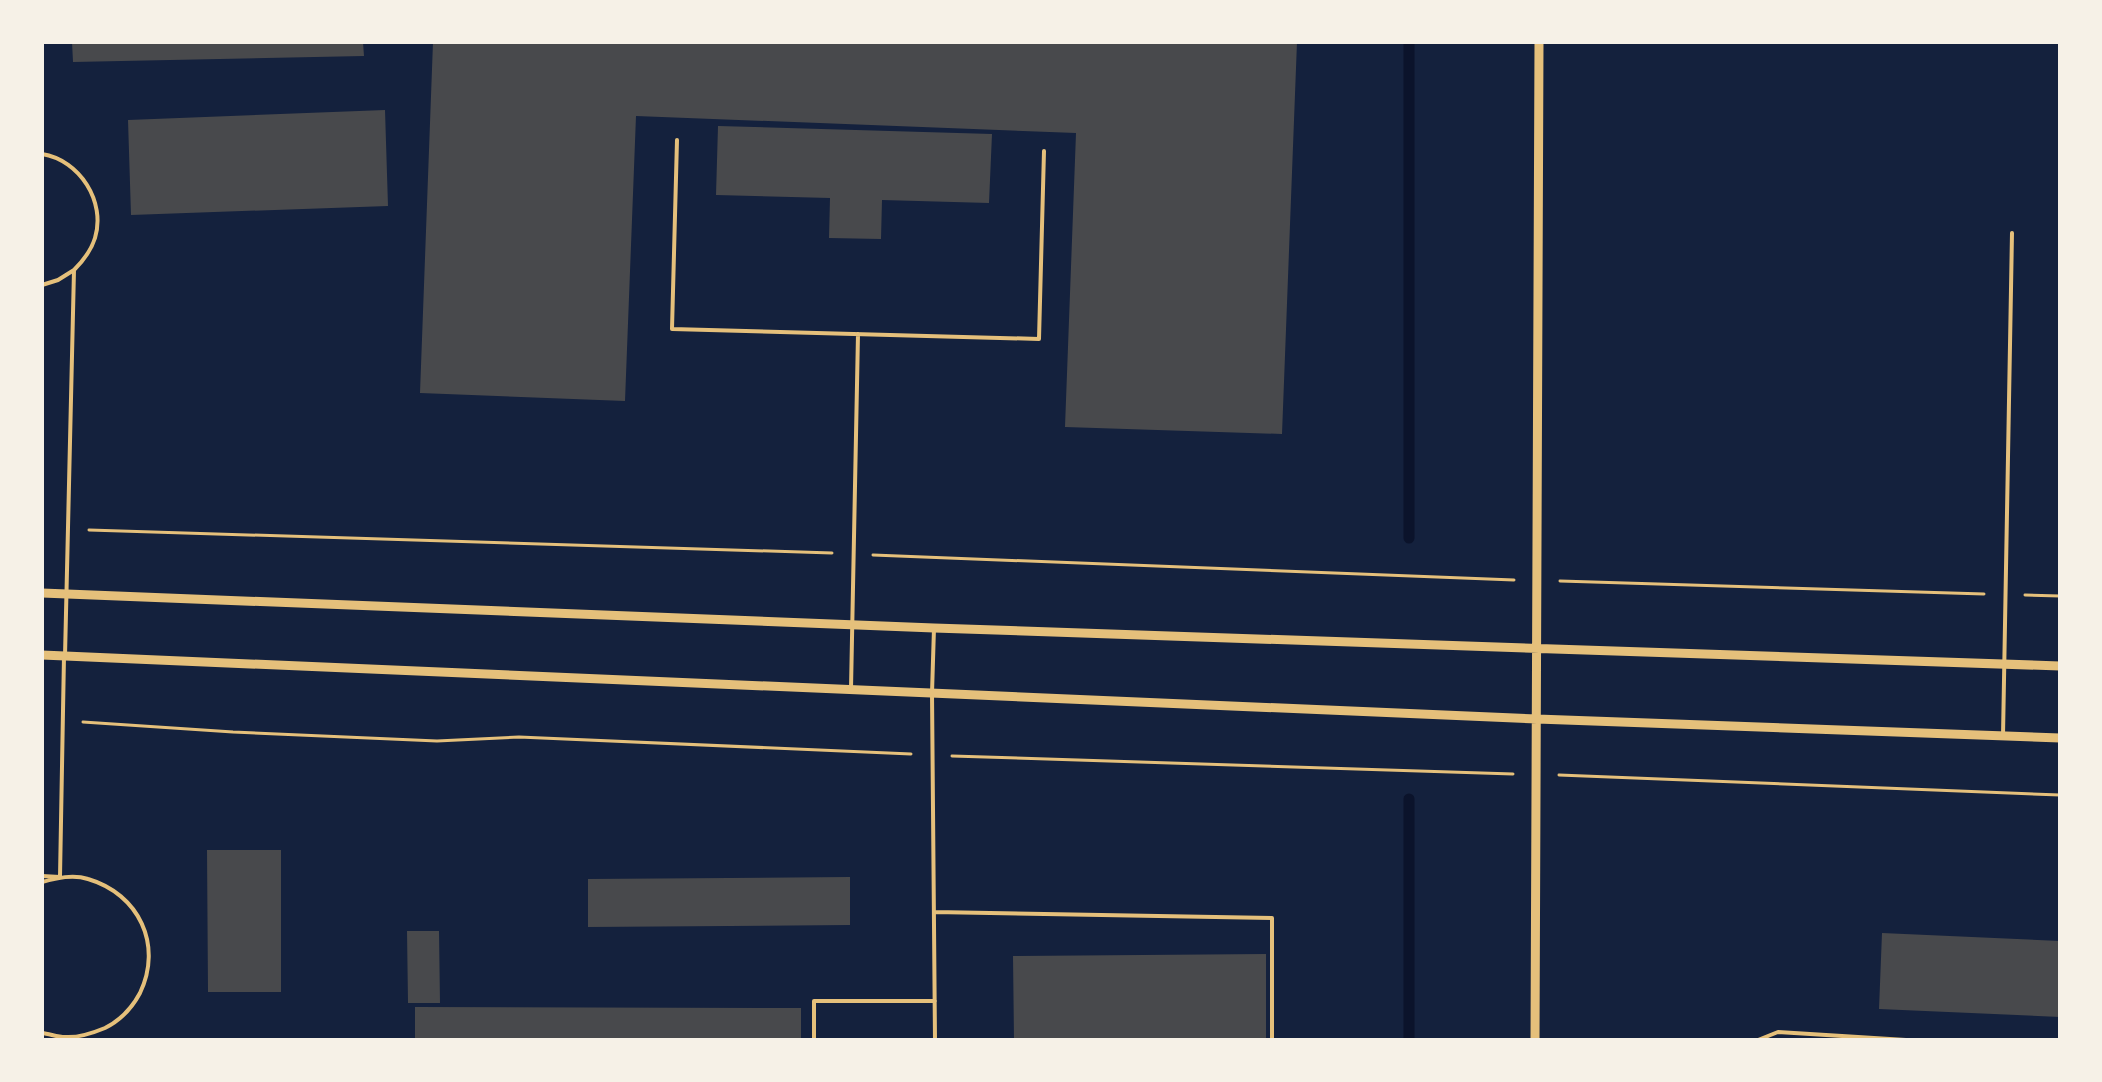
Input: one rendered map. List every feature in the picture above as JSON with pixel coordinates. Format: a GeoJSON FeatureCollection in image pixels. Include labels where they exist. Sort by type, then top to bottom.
{"type":"FeatureCollection","features":[{"type":"Feature","properties":{"kind":"street"},"geometry":{"type":"LineString","coordinates":[[1535,1040],[1539,42]]}},
{"type":"Feature","properties":{"kind":"street"},"geometry":{"type":"LineString","coordinates":[[42,593],[934,628],[2060,666]]}},
{"type":"Feature","properties":{"kind":"street"},"geometry":{"type":"LineString","coordinates":[[42,655],[1537,719],[2060,738]]}},
{"type":"Feature","properties":{"kind":"lane"},"geometry":{"type":"LineString","coordinates":[[677,140],[672,329],[1039,339],[1044,151]]}},
{"type":"Feature","properties":{"kind":"lane"},"geometry":{"type":"LineString","coordinates":[[42,154],[60,159],[73,168],[86,182],[95,200],[98,219],[95,238],[87,256],[74,270],[58,280],[42,285]]}},
{"type":"Feature","properties":{"kind":"lane"},"geometry":{"type":"LineString","coordinates":[[2003,736],[2012,233]]}},
{"type":"Feature","properties":{"kind":"lane"},"geometry":{"type":"LineString","coordinates":[[60,877],[74,270]]}},
{"type":"Feature","properties":{"kind":"lane"},"geometry":{"type":"LineString","coordinates":[[851,690],[858,334]]}},
{"type":"Feature","properties":{"kind":"lane"},"geometry":{"type":"LineString","coordinates":[[934,628],[932,755],[935,1040]]}},
{"type":"Feature","properties":{"kind":"lane"},"geometry":{"type":"LineString","coordinates":[[42,876],[86,878],[111,888],[131,905],[145,928],[150,954],[146,980],[135,1004],[116,1022],[92,1034],[66,1039],[42,1033]]}},
{"type":"Feature","properties":{"kind":"lane"},"geometry":{"type":"LineString","coordinates":[[42,882],[60,877]]}},
{"type":"Feature","properties":{"kind":"lane"},"geometry":{"type":"LineString","coordinates":[[934,912],[1272,918],[1272,1040]]}},
{"type":"Feature","properties":{"kind":"lane"},"geometry":{"type":"LineString","coordinates":[[814,1040],[814,1001],[935,1001]]}},
{"type":"Feature","properties":{"kind":"lane"},"geometry":{"type":"LineString","coordinates":[[1758,1040],[1778,1032],[1906,1040]]}},
{"type":"Feature","properties":{"kind":"path"},"geometry":{"type":"LineString","coordinates":[[68,529],[854,554],[1537,580],[2060,596]]}},
{"type":"Feature","properties":{"kind":"path"},"geometry":{"type":"LineString","coordinates":[[63,721],[233,732],[398,739],[437,740],[519,737],[932,755],[1537,774],[2060,795]]}},
{"type":"Feature","properties":{"kind":"building"},"geometry":{"type":"Polygon","coordinates":[[[72,42],[363,42],[364,56],[73,62],[72,42]]]}},
{"type":"Feature","properties":{"kind":"building"},"geometry":{"type":"Polygon","coordinates":[[[433,42],[1297,42],[1282,434],[1065,427],[1076,133],[636,116],[625,401],[420,393],[433,42]]]}},
{"type":"Feature","properties":{"kind":"building"},"geometry":{"type":"Polygon","coordinates":[[[385,110],[388,206],[131,215],[128,120],[385,110]]]}},
{"type":"Feature","properties":{"kind":"building"},"geometry":{"type":"Polygon","coordinates":[[[718,126],[992,134],[989,203],[882,200],[881,239],[829,238],[830,198],[716,195],[718,126]]]}},
{"type":"Feature","properties":{"kind":"building"},"geometry":{"type":"Polygon","coordinates":[[[207,850],[281,850],[281,992],[208,992],[207,850]]]}},
{"type":"Feature","properties":{"kind":"building"},"geometry":{"type":"Polygon","coordinates":[[[850,877],[850,925],[588,927],[588,879],[850,877]]]}},
{"type":"Feature","properties":{"kind":"building"},"geometry":{"type":"Polygon","coordinates":[[[407,931],[439,931],[440,1003],[408,1003],[407,931]]]}},
{"type":"Feature","properties":{"kind":"building"},"geometry":{"type":"Polygon","coordinates":[[[1882,933],[2060,941],[2060,1017],[1879,1009],[1882,933]]]}},
{"type":"Feature","properties":{"kind":"building"},"geometry":{"type":"Polygon","coordinates":[[[1266,954],[1266,1040],[1014,1040],[1013,956],[1266,954]]]}},
{"type":"Feature","properties":{"kind":"building"},"geometry":{"type":"Polygon","coordinates":[[[415,1007],[801,1008],[801,1040],[415,1040],[415,1007]]]}},
{"type":"Feature","properties":{"kind":"waterway"},"geometry":{"type":"LineString","coordinates":[[1409,42],[1409,538]]}},
{"type":"Feature","properties":{"kind":"waterway"},"geometry":{"type":"LineString","coordinates":[[1409,799],[1409,1040]]}}]}
